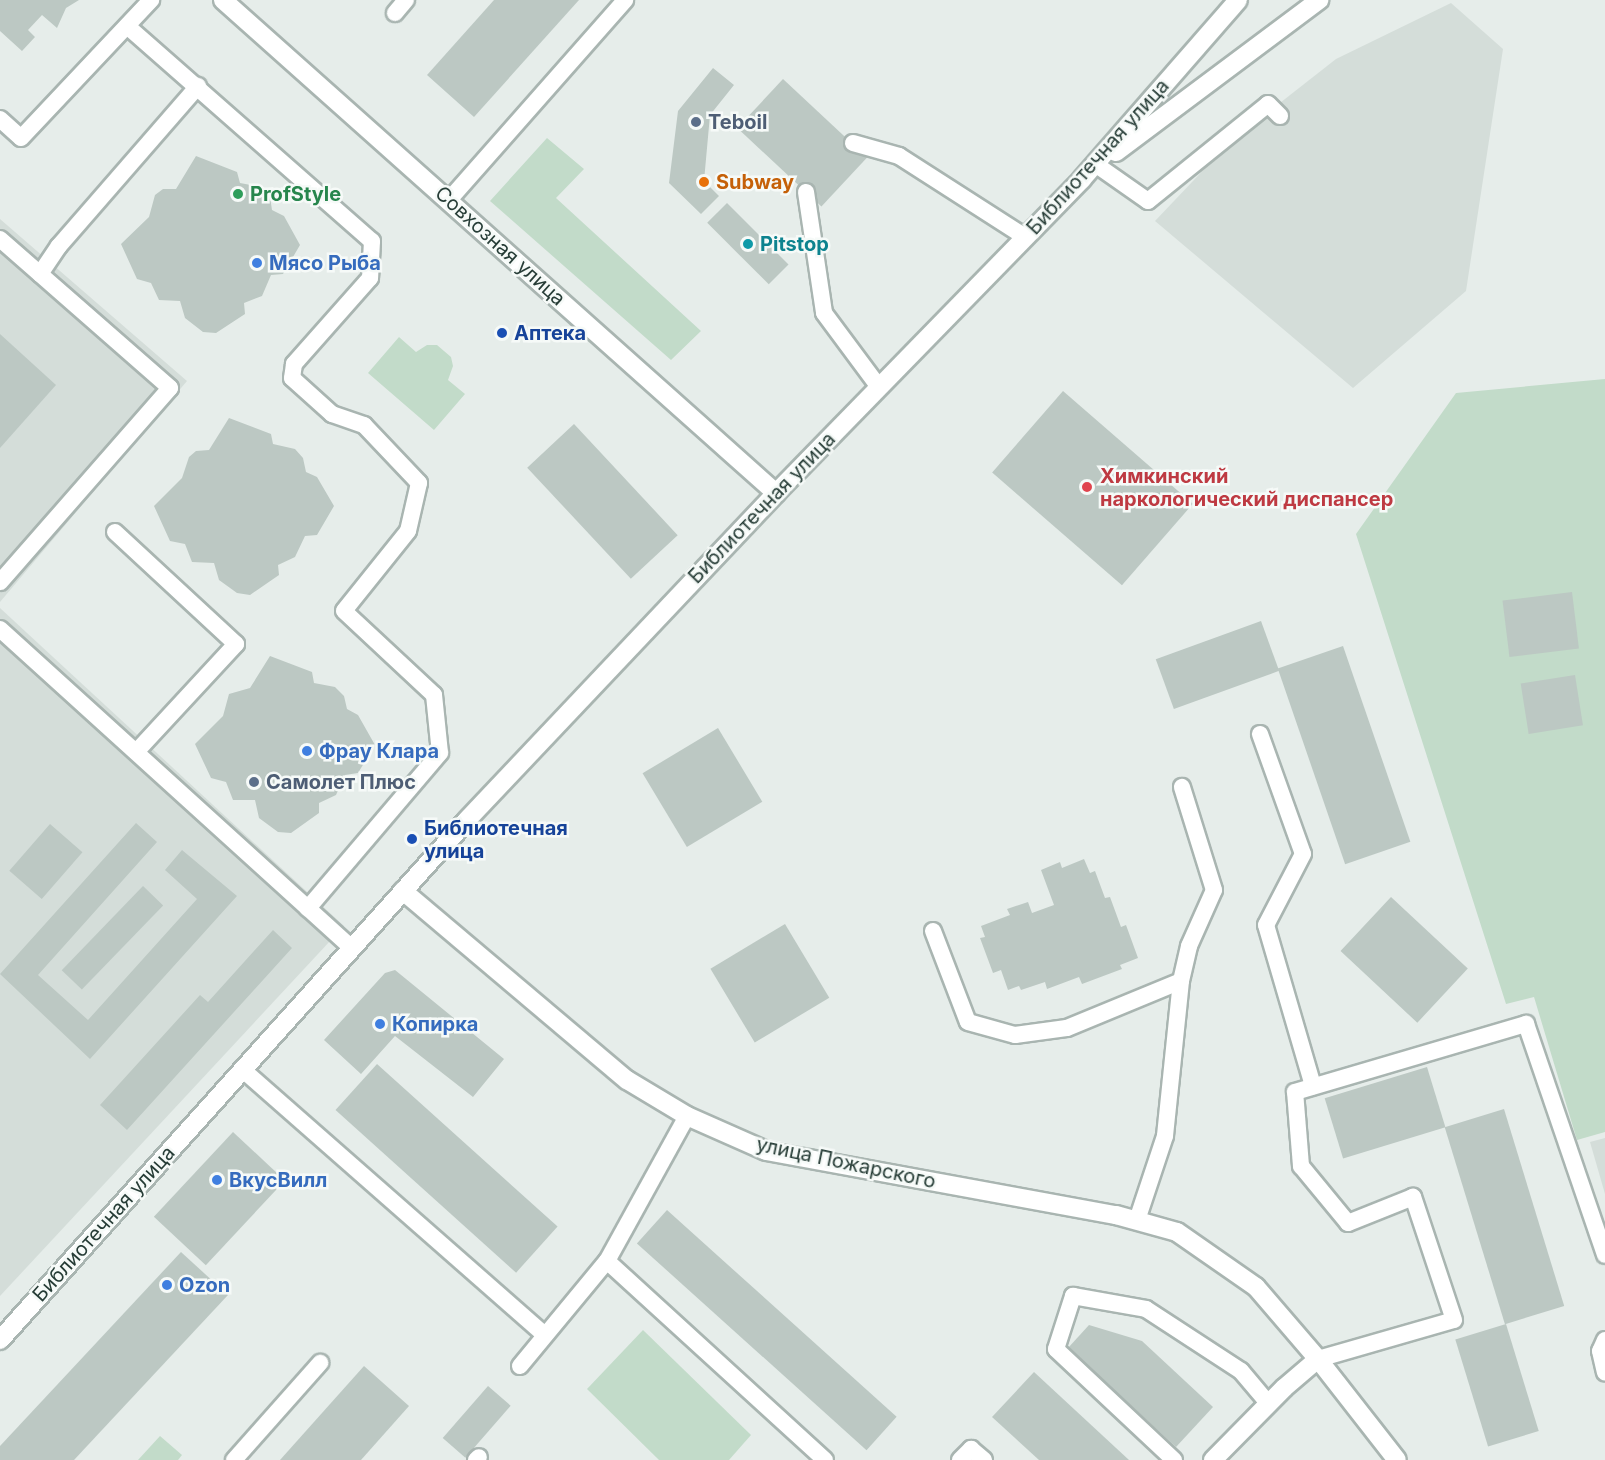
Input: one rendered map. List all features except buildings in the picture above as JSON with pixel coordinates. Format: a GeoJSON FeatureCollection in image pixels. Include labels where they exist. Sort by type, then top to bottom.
{"type":"FeatureCollection","features":[{"type":"Feature","properties":{"kind":"street","name":"Совхозная улица"},"geometry":{"type":"LineString","coordinates":[[223,0],[776,493]]}},
{"type":"Feature","properties":{"kind":"street","name":"Библиотечная улица"},"geometry":{"type":"LineString","coordinates":[[0,1340],[403,891],[776,493],[1082,179],[1238,0]]}},
{"type":"Feature","properties":{"kind":"street"},"geometry":{"type":"LineString","coordinates":[[1082,179],[1319,0]]}},
{"type":"Feature","properties":{"kind":"street","name":"улица Пожарского"},"geometry":{"type":"LineString","coordinates":[[403,891],[627,1080],[687,1116],[766,1151],[1137,1220],[1177,1232],[1256,1287],[1318,1359],[1396,1460]]}},
{"type":"Feature","properties":{"kind":"street"},"geometry":{"type":"LineString","coordinates":[[1213,1460],[1268,1403],[1318,1359]]}},
{"type":"Feature","properties":{"kind":"lane"},"geometry":{"type":"LineString","coordinates":[[0,119],[21,138],[151,0]]}},
{"type":"Feature","properties":{"kind":"lane"},"geometry":{"type":"LineString","coordinates":[[394,13],[406,0]]}},
{"type":"Feature","properties":{"kind":"lane"},"geometry":{"type":"LineString","coordinates":[[448,201],[626,0]]}},
{"type":"Feature","properties":{"kind":"lane"},"geometry":{"type":"LineString","coordinates":[[127,26],[372,241],[369,278],[294,364],[292,378],[332,414],[364,425],[418,483],[408,531],[344,611],[434,695],[440,753],[308,908]]}},
{"type":"Feature","properties":{"kind":"lane"},"geometry":{"type":"LineString","coordinates":[[40,274],[59,246],[198,86]]}},
{"type":"Feature","properties":{"kind":"lane"},"geometry":{"type":"LineString","coordinates":[[1098,166],[1148,201],[1268,104],[1280,116]]}},
{"type":"Feature","properties":{"kind":"lane"},"geometry":{"type":"LineString","coordinates":[[853,144],[899,156],[1025,237]]}},
{"type":"Feature","properties":{"kind":"lane"},"geometry":{"type":"LineString","coordinates":[[806,192],[825,313],[879,387]]}},
{"type":"Feature","properties":{"kind":"lane"},"geometry":{"type":"LineString","coordinates":[[0,239],[170,388],[0,582]]}},
{"type":"Feature","properties":{"kind":"lane"},"geometry":{"type":"LineString","coordinates":[[115,532],[236,644],[136,752]]}},
{"type":"Feature","properties":{"kind":"lane"},"geometry":{"type":"LineString","coordinates":[[0,629],[352,948]]}},
{"type":"Feature","properties":{"kind":"lane"},"geometry":{"type":"LineString","coordinates":[[1260,734],[1303,854],[1266,925],[1313,1086]]}},
{"type":"Feature","properties":{"kind":"lane"},"geometry":{"type":"LineString","coordinates":[[1137,1220],[1165,1136],[1180,981],[1189,946],[1214,890],[1182,787]]}},
{"type":"Feature","properties":{"kind":"lane"},"geometry":{"type":"LineString","coordinates":[[933,930],[968,1022],[1015,1035],[1067,1028],[1180,981]]}},
{"type":"Feature","properties":{"kind":"lane"},"geometry":{"type":"LineString","coordinates":[[1318,1359],[1454,1320],[1413,1197],[1348,1222],[1301,1166],[1295,1092],[1526,1024],[1605,1255]]}},
{"type":"Feature","properties":{"kind":"lane"},"geometry":{"type":"LineString","coordinates":[[243,1070],[545,1335]]}},
{"type":"Feature","properties":{"kind":"lane"},"geometry":{"type":"LineString","coordinates":[[520,1366],[607,1261],[687,1116]]}},
{"type":"Feature","properties":{"kind":"lane"},"geometry":{"type":"LineString","coordinates":[[607,1261],[825,1460]]}},
{"type":"Feature","properties":{"kind":"lane"},"geometry":{"type":"LineString","coordinates":[[1174,1460],[1056,1349],[1073,1296],[1146,1309],[1241,1371],[1268,1403]]}},
{"type":"Feature","properties":{"kind":"lane"},"geometry":{"type":"LineString","coordinates":[[1605,1340],[1600,1351],[1605,1372]]}},
{"type":"Feature","properties":{"kind":"lane"},"geometry":{"type":"LineString","coordinates":[[234,1460],[320,1363]]}},
{"type":"Feature","properties":{"kind":"lane"},"geometry":{"type":"LineString","coordinates":[[960,1460],[971,1449],[984,1460]]}},
{"type":"Feature","properties":{"kind":"shaded area"},"geometry":{"type":"Polygon","coordinates":[[[1451,3],[1503,49],[1466,291],[1353,388],[1155,221],[1230,142],[1336,59],[1451,3]]]}},
{"type":"Feature","properties":{"kind":"shaded area"},"geometry":{"type":"Polygon","coordinates":[[[0,219],[187,381],[0,602],[0,219]]]}},
{"type":"Feature","properties":{"kind":"shaded area"},"geometry":{"type":"Polygon","coordinates":[[[0,608],[344,926],[0,1296],[0,608]]]}},
{"type":"Feature","properties":{"kind":"shaded area"},"geometry":{"type":"Polygon","coordinates":[[[1605,1138],[1605,1194],[1590,1142],[1605,1138]]]}},
{"type":"Feature","properties":{"kind":"green space"},"geometry":{"type":"Polygon","coordinates":[[[547,138],[584,169],[556,198],[701,331],[671,360],[490,201],[547,138]]]}},
{"type":"Feature","properties":{"kind":"green space"},"geometry":{"type":"Polygon","coordinates":[[[399,337],[416,352],[427,345],[437,345],[451,357],[453,366],[448,380],[465,394],[434,430],[368,373],[399,337]]]}},
{"type":"Feature","properties":{"kind":"green space"},"geometry":{"type":"Polygon","coordinates":[[[1605,379],[1605,1132],[1577,1140],[1534,997],[1506,1004],[1356,534],[1456,393],[1605,379]]]}},
{"type":"Feature","properties":{"kind":"green space"},"geometry":{"type":"Polygon","coordinates":[[[643,1330],[751,1435],[729,1460],[659,1460],[587,1389],[643,1330]]]}},
{"type":"Feature","properties":{"kind":"green space"},"geometry":{"type":"Polygon","coordinates":[[[160,1436],[182,1455],[178,1460],[138,1460],[160,1436]]]}},
{"type":"Feature","properties":{"kind":"place","name":"Teboil"},"geometry":{"type":"Point","coordinates":[696,122]}},
{"type":"Feature","properties":{"kind":"place","name":"Subway"},"geometry":{"type":"Point","coordinates":[704,182]}},
{"type":"Feature","properties":{"kind":"place","name":"ProfStyle"},"geometry":{"type":"Point","coordinates":[238,194]}},
{"type":"Feature","properties":{"kind":"place","name":"Pitstop"},"geometry":{"type":"Point","coordinates":[748,244]}},
{"type":"Feature","properties":{"kind":"place","name":"Мясо Рыба"},"geometry":{"type":"Point","coordinates":[257,263]}},
{"type":"Feature","properties":{"kind":"place","name":"Аптека"},"geometry":{"type":"Point","coordinates":[502,333]}},
{"type":"Feature","properties":{"kind":"place","name":"Химкинский наркологический диспансер"},"geometry":{"type":"Point","coordinates":[1087,487]}},
{"type":"Feature","properties":{"kind":"place","name":"Фрау Клара"},"geometry":{"type":"Point","coordinates":[307,751]}},
{"type":"Feature","properties":{"kind":"place","name":"Самолет Плюс"},"geometry":{"type":"Point","coordinates":[254,782]}},
{"type":"Feature","properties":{"kind":"place","name":"Библиотечная улица"},"geometry":{"type":"Point","coordinates":[412,839]}},
{"type":"Feature","properties":{"kind":"place","name":"Копирка"},"geometry":{"type":"Point","coordinates":[380,1024]}},
{"type":"Feature","properties":{"kind":"place","name":"ВкусВилл"},"geometry":{"type":"Point","coordinates":[217,1180]}},
{"type":"Feature","properties":{"kind":"place","name":"Ozon"},"geometry":{"type":"Point","coordinates":[167,1285]}}]}
